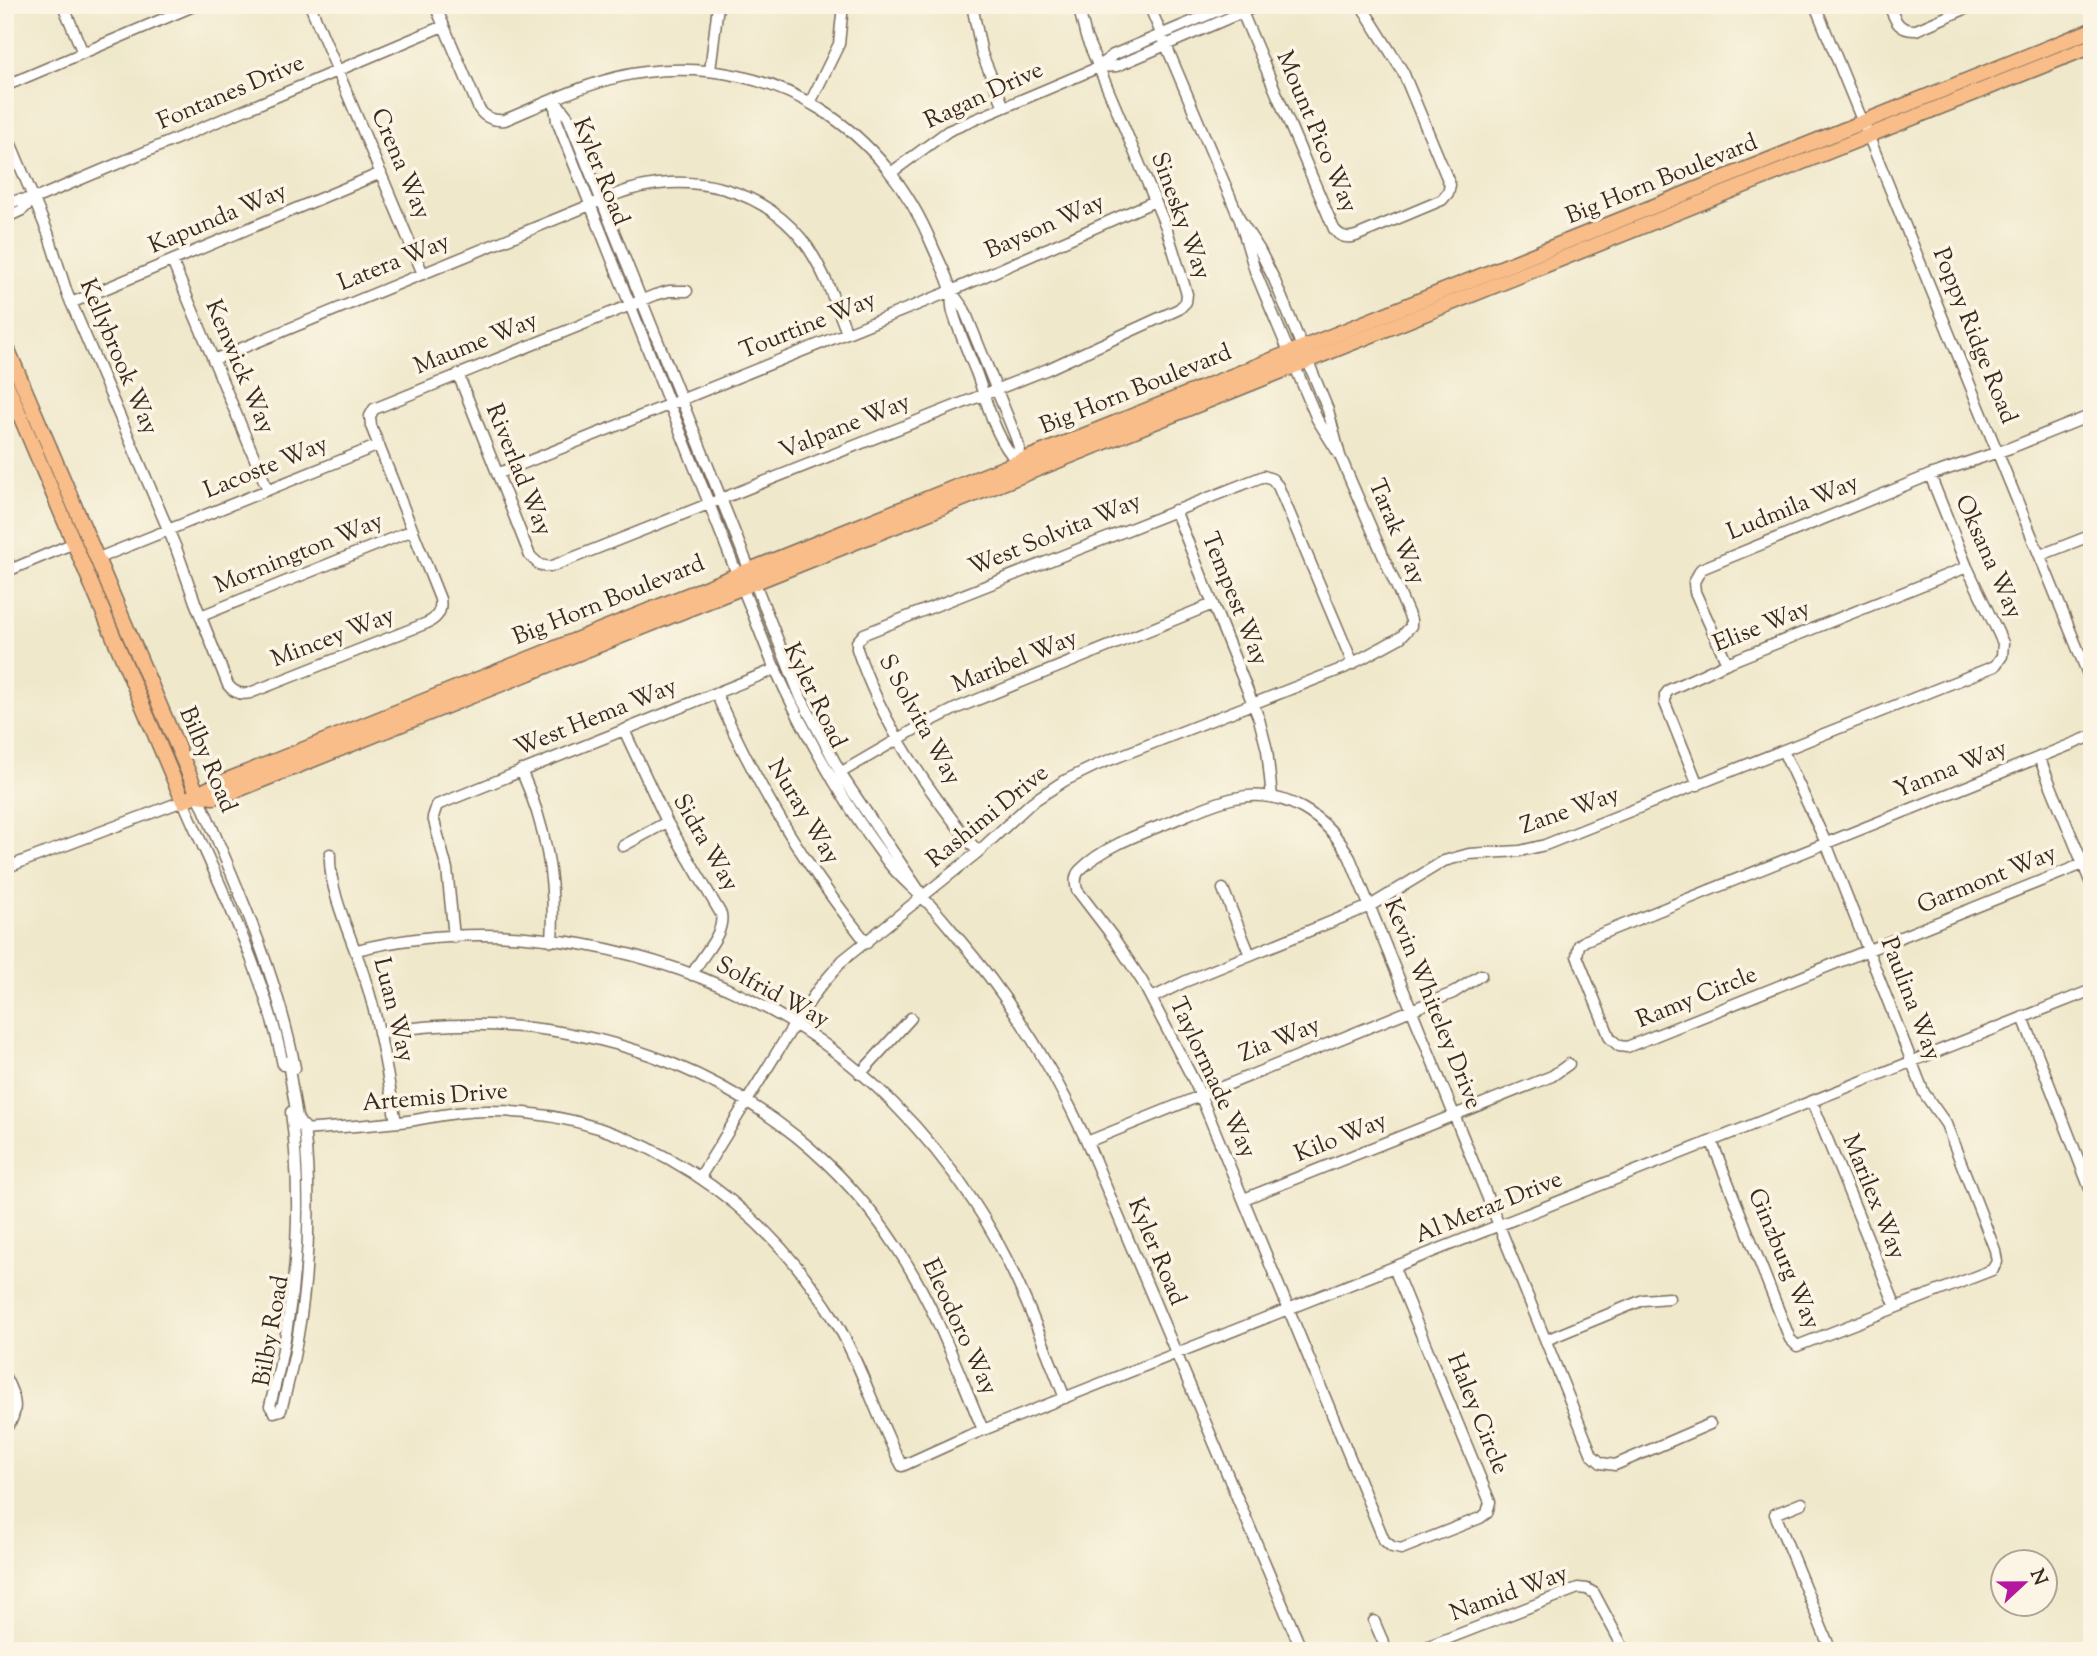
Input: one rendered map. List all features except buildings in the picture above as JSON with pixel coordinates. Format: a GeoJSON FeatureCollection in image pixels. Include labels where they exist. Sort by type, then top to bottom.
{"type":"FeatureCollection","features":[{"type":"Feature","properties":{"kind":"main road","name":"Big Horn Boulevard"},"geometry":{"type":"LineString","coordinates":[[1867,130],[2092,30]]}},
{"type":"Feature","properties":{"kind":"main road","name":"Big Horn Boulevard"},"geometry":{"type":"LineString","coordinates":[[745,578],[1867,130],[2092,46]]}},
{"type":"Feature","properties":{"kind":"main road","name":"Bilby Road"},"geometry":{"type":"LineString","coordinates":[[5,343],[198,795]]}},
{"type":"Feature","properties":{"kind":"main road","name":"Big Horn Boulevard"},"geometry":{"type":"LineString","coordinates":[[183,801],[198,795],[213,797],[225,794],[1018,462],[1298,357]]}},
{"type":"Feature","properties":{"kind":"main road","name":"Bilby Road"},"geometry":{"type":"LineString","coordinates":[[5,380],[183,801]]}},
{"type":"Feature","properties":{"kind":"street"},"geometry":{"type":"LineString","coordinates":[[63,5],[83,53]]}},
{"type":"Feature","properties":{"kind":"street"},"geometry":{"type":"LineString","coordinates":[[5,86],[196,5]]}},
{"type":"Feature","properties":{"kind":"street","name":"Crena Way"},"geometry":{"type":"LineString","coordinates":[[310,5],[423,274]]}},
{"type":"Feature","properties":{"kind":"street"},"geometry":{"type":"LineString","coordinates":[[435,5],[477,105],[485,116],[494,120],[505,120],[593,84],[624,76],[661,71],[710,71],[758,81],[810,103],[860,138],[892,172],[919,215],[951,291],[964,309],[997,389],[1017,440],[1018,462]]}},
{"type":"Feature","properties":{"kind":"street"},"geometry":{"type":"LineString","coordinates":[[710,71],[718,5]]}},
{"type":"Feature","properties":{"kind":"street"},"geometry":{"type":"LineString","coordinates":[[810,103],[839,44],[843,5]]}},
{"type":"Feature","properties":{"kind":"street"},"geometry":{"type":"LineString","coordinates":[[972,5],[982,54],[1004,107]]}},
{"type":"Feature","properties":{"kind":"street","name":"Sinesky Way"},"geometry":{"type":"LineString","coordinates":[[997,389],[1048,369],[1179,309],[1187,298],[1155,201],[1086,37],[1078,5]]}},
{"type":"Feature","properties":{"kind":"street","name":"Tarak Way"},"geometry":{"type":"LineString","coordinates":[[1149,5],[1240,220],[1255,271],[1298,357],[1317,419],[1340,456],[1411,620],[1411,626]]}},
{"type":"Feature","properties":{"kind":"street"},"geometry":{"type":"LineString","coordinates":[[1164,40],[1231,5]]}},
{"type":"Feature","properties":{"kind":"street"},"geometry":{"type":"LineString","coordinates":[[1164,40],[1240,9],[1259,5]]}},
{"type":"Feature","properties":{"kind":"street","name":"Mount Pico Way"},"geometry":{"type":"LineString","coordinates":[[1240,9],[1334,229],[1343,237],[1352,237],[1442,200],[1450,185],[1403,72],[1361,5]]}},
{"type":"Feature","properties":{"kind":"street","name":"Poppy Ridge Road"},"geometry":{"type":"LineString","coordinates":[[1815,5],[2092,684]]}},
{"type":"Feature","properties":{"kind":"street"},"geometry":{"type":"LineString","coordinates":[[1889,5],[1900,27],[1907,30],[1916,30],[1974,5]]}},
{"type":"Feature","properties":{"kind":"street","name":"Fontanes Drive"},"geometry":{"type":"LineString","coordinates":[[5,205],[18,200],[34,199],[443,26]]}},
{"type":"Feature","properties":{"kind":"street","name":"Ragan Drive"},"geometry":{"type":"LineString","coordinates":[[892,172],[948,131],[1099,67],[1109,57],[1164,40]]}},
{"type":"Feature","properties":{"kind":"street","name":"Kyler Road"},"geometry":{"type":"LineString","coordinates":[[554,99],[568,117],[596,203],[745,578],[776,669],[816,750],[862,826],[897,875],[923,897],[1017,1014],[1057,1081],[1087,1142],[1302,1651]]}},
{"type":"Feature","properties":{"kind":"street","name":"Kellybrook Way"},"geometry":{"type":"LineString","coordinates":[[5,130],[52,244],[71,303],[169,530]]}},
{"type":"Feature","properties":{"kind":"street","name":"Kapunda Way"},"geometry":{"type":"LineString","coordinates":[[71,303],[381,173]]}},
{"type":"Feature","properties":{"kind":"street","name":"Latera Way"},"geometry":{"type":"LineString","coordinates":[[213,360],[596,203],[640,187],[677,182],[718,187],[755,201],[788,225],[808,247],[823,273],[847,333]]}},
{"type":"Feature","properties":{"kind":"street","name":"Fontanes Drive"},"geometry":{"type":"LineString","coordinates":[[5,218],[22,210],[34,199]]}},
{"type":"Feature","properties":{"kind":"street","name":"Bayson Way"},"geometry":{"type":"LineString","coordinates":[[951,291],[1155,201]]}},
{"type":"Feature","properties":{"kind":"street","name":"Kenwick Way"},"geometry":{"type":"LineString","coordinates":[[172,261],[268,490]]}},
{"type":"Feature","properties":{"kind":"street","name":"Maume Way"},"geometry":{"type":"LineString","coordinates":[[379,445],[370,421],[374,409],[662,293],[687,291]]}},
{"type":"Feature","properties":{"kind":"street"},"geometry":{"type":"LineString","coordinates":[[951,291],[954,316],[1005,446],[1018,462]]}},
{"type":"Feature","properties":{"kind":"street","name":"Tourtine Way"},"geometry":{"type":"LineString","coordinates":[[497,474],[951,291]]}},
{"type":"Feature","properties":{"kind":"street","name":"Riverlad Way"},"geometry":{"type":"LineString","coordinates":[[458,374],[530,556],[536,563],[545,567],[555,566],[715,502]]}},
{"type":"Feature","properties":{"kind":"street","name":"Valpane Way"},"geometry":{"type":"LineString","coordinates":[[715,502],[997,389]]}},
{"type":"Feature","properties":{"kind":"street","name":"Ludmila Way"},"geometry":{"type":"LineString","coordinates":[[1727,663],[1695,592],[1695,577],[1701,569],[1930,475],[2092,415]]}},
{"type":"Feature","properties":{"kind":"street","name":"Lacoste Way"},"geometry":{"type":"LineString","coordinates":[[96,559],[379,445]]}},
{"type":"Feature","properties":{"kind":"street","name":"Mincey Way"},"geometry":{"type":"LineString","coordinates":[[169,530],[229,685],[241,694],[250,693],[427,623],[438,615],[440,599],[379,445]]}},
{"type":"Feature","properties":{"kind":"street","name":"Oksana Way"},"geometry":{"type":"LineString","coordinates":[[1930,475],[1967,567],[2003,643],[2002,656]]}},
{"type":"Feature","properties":{"kind":"street","name":"West Solvita Way"},"geometry":{"type":"LineString","coordinates":[[859,639],[864,634],[1260,476],[1268,477],[1278,486],[1353,664]]}},
{"type":"Feature","properties":{"kind":"street","name":"Tempest Way"},"geometry":{"type":"LineString","coordinates":[[1175,510],[1254,704],[1267,750],[1272,797]]}},
{"type":"Feature","properties":{"kind":"street","name":"Mornington Way"},"geometry":{"type":"LineString","coordinates":[[201,616],[413,530]]}},
{"type":"Feature","properties":{"kind":"street"},"geometry":{"type":"LineString","coordinates":[[2040,555],[2092,535]]}},
{"type":"Feature","properties":{"kind":"street"},"geometry":{"type":"LineString","coordinates":[[5,555],[8,570],[74,543]]}},
{"type":"Feature","properties":{"kind":"street","name":"Elise Way"},"geometry":{"type":"LineString","coordinates":[[1698,785],[1665,704],[1665,695],[1672,688],[1727,663],[1967,567]]}},
{"type":"Feature","properties":{"kind":"street","name":"Kyler Road"},"geometry":{"type":"LineString","coordinates":[[745,578],[841,773],[923,897]]}},
{"type":"Feature","properties":{"kind":"street","name":"Maribel Way"},"geometry":{"type":"LineString","coordinates":[[841,773],[899,738],[966,704],[1213,604]]}},
{"type":"Feature","properties":{"kind":"street","name":"Rashimi Drive"},"geometry":{"type":"LineString","coordinates":[[700,1177],[794,1024],[837,967],[978,852],[1032,802],[1064,781],[1097,765],[1353,664],[1401,637],[1411,626]]}},
{"type":"Feature","properties":{"kind":"street","name":"S Solvita Way"},"geometry":{"type":"LineString","coordinates":[[859,639],[858,652],[899,738],[938,800],[978,852]]}},
{"type":"Feature","properties":{"kind":"street","name":"Zane Way"},"geometry":{"type":"LineString","coordinates":[[1152,998],[1184,982],[1370,906],[1444,861],[1469,854],[1516,851],[1545,845],[1991,668],[2002,656]]}},
{"type":"Feature","properties":{"kind":"street","name":"West Hema Way"},"geometry":{"type":"LineString","coordinates":[[454,937],[451,892],[433,817],[434,809],[440,803],[776,669]]}},
{"type":"Feature","properties":{"kind":"street","name":"Nuray Way"},"geometry":{"type":"LineString","coordinates":[[716,693],[775,811],[827,891],[867,943]]}},
{"type":"Feature","properties":{"kind":"street","name":"Sidra Way"},"geometry":{"type":"LineString","coordinates":[[624,730],[667,822],[722,918],[719,934],[692,975]]}},
{"type":"Feature","properties":{"kind":"street","name":"Yanna Way"},"geometry":{"type":"LineString","coordinates":[[1826,843],[2092,736]]}},
{"type":"Feature","properties":{"kind":"street","name":"Paulina Way"},"geometry":{"type":"LineString","coordinates":[[1783,751],[1826,843],[1924,1093],[1945,1124],[1995,1250],[1997,1262]]}},
{"type":"Feature","properties":{"kind":"street"},"geometry":{"type":"LineString","coordinates":[[2039,757],[2092,886]]}},
{"type":"Feature","properties":{"kind":"street"},"geometry":{"type":"LineString","coordinates":[[521,770],[537,808],[548,848],[553,893],[552,941]]}},
{"type":"Feature","properties":{"kind":"street","name":"Bilby Road"},"geometry":{"type":"LineString","coordinates":[[183,801],[258,978],[282,1060],[296,1158],[298,1225],[291,1304],[270,1406],[274,1412],[281,1410],[288,1385],[304,1285],[309,1191],[304,1130],[293,1059],[273,985],[253,926],[198,795]]}},
{"type":"Feature","properties":{"kind":"street","name":"Kevin Whiteley Drive"},"geometry":{"type":"LineString","coordinates":[[1076,877],[1080,870],[1106,852],[1147,831],[1236,797],[1272,797],[1305,809],[1332,830],[1350,858],[1591,1451],[1598,1461],[1615,1465],[1710,1424]]}},
{"type":"Feature","properties":{"kind":"street"},"geometry":{"type":"LineString","coordinates":[[5,868],[183,801]]}},
{"type":"Feature","properties":{"kind":"street"},"geometry":{"type":"LineString","coordinates":[[623,846],[667,822]]}},
{"type":"Feature","properties":{"kind":"street","name":"Ramy Circle"},"geometry":{"type":"LineString","coordinates":[[1826,843],[1586,940],[1579,945],[1577,956],[1611,1038],[1619,1046],[1628,1047],[1868,951]]}},
{"type":"Feature","properties":{"kind":"street","name":"Luan Way"},"geometry":{"type":"LineString","coordinates":[[330,854],[333,886],[357,950],[379,1033],[396,1122]]}},
{"type":"Feature","properties":{"kind":"street","name":"Garmont Way"},"geometry":{"type":"LineString","coordinates":[[1868,951],[2083,864]]}},
{"type":"Feature","properties":{"kind":"street","name":"Taylormade Way"},"geometry":{"type":"LineString","coordinates":[[1076,877],[1077,890],[1113,937],[1152,998],[1200,1096],[1289,1310]]}},
{"type":"Feature","properties":{"kind":"street"},"geometry":{"type":"LineString","coordinates":[[1223,889],[1250,955]]}},
{"type":"Feature","properties":{"kind":"street","name":"Solfrid Way"},"geometry":{"type":"LineString","coordinates":[[357,950],[404,940],[507,937],[625,953],[692,975],[794,1024],[860,1074],[916,1128],[975,1204],[1013,1274],[1065,1398]]}},
{"type":"Feature","properties":{"kind":"street","name":"Zia Way"},"geometry":{"type":"LineString","coordinates":[[1087,1142],[1453,993],[1482,975]]}},
{"type":"Feature","properties":{"kind":"street","name":"Al Meraz Drive"},"geometry":{"type":"LineString","coordinates":[[902,1466],[946,1444],[2092,990]]}},
{"type":"Feature","properties":{"kind":"street"},"geometry":{"type":"LineString","coordinates":[[2023,1017],[2092,1194]]}},
{"type":"Feature","properties":{"kind":"street"},"geometry":{"type":"LineString","coordinates":[[860,1074],[911,1018]]}},
{"type":"Feature","properties":{"kind":"street","name":"Eleodoro Way"},"geometry":{"type":"LineString","coordinates":[[379,1033],[431,1025],[480,1023],[528,1026],[575,1034],[667,1060],[706,1078],[747,1102],[818,1155],[882,1226],[930,1304],[983,1430]]}},
{"type":"Feature","properties":{"kind":"street"},"geometry":{"type":"LineString","coordinates":[[282,1060],[288,1063],[297,1117],[304,1130]]}},
{"type":"Feature","properties":{"kind":"street","name":"Kilo Way"},"geometry":{"type":"LineString","coordinates":[[1244,1199],[1552,1076],[1569,1064]]}},
{"type":"Feature","properties":{"kind":"street","name":"Marilex Way"},"geometry":{"type":"LineString","coordinates":[[1812,1102],[1896,1307]]}},
{"type":"Feature","properties":{"kind":"street","name":"Artemis Drive"},"geometry":{"type":"LineString","coordinates":[[304,1130],[396,1122],[476,1111],[536,1114],[600,1128],[668,1156],[700,1177],[764,1230],[818,1295],[849,1346],[902,1466]]}},
{"type":"Feature","properties":{"kind":"street","name":"Ginzburg Way"},"geometry":{"type":"LineString","coordinates":[[1712,1142],[1792,1343],[1797,1346],[1992,1270],[1997,1262]]}},
{"type":"Feature","properties":{"kind":"street","name":"Haley Circle"},"geometry":{"type":"LineString","coordinates":[[1289,1310],[1384,1539],[1392,1547],[1401,1549],[1430,1538],[1480,1518],[1487,1513],[1490,1502],[1394,1268]]}},
{"type":"Feature","properties":{"kind":"street"},"geometry":{"type":"LineString","coordinates":[[1546,1340],[1643,1300],[1670,1298]]}},
{"type":"Feature","properties":{"kind":"street"},"geometry":{"type":"LineString","coordinates":[[5,1377],[16,1404],[13,1417],[5,1429]]}},
{"type":"Feature","properties":{"kind":"street"},"geometry":{"type":"LineString","coordinates":[[1802,1503],[1775,1514],[1831,1651]]}},
{"type":"Feature","properties":{"kind":"street","name":"Namid Way"},"geometry":{"type":"LineString","coordinates":[[1416,1651],[1578,1588],[1591,1591],[1597,1597],[1625,1651]]}},
{"type":"Feature","properties":{"kind":"street"},"geometry":{"type":"LineString","coordinates":[[1374,1621],[1387,1651]]}}]}
